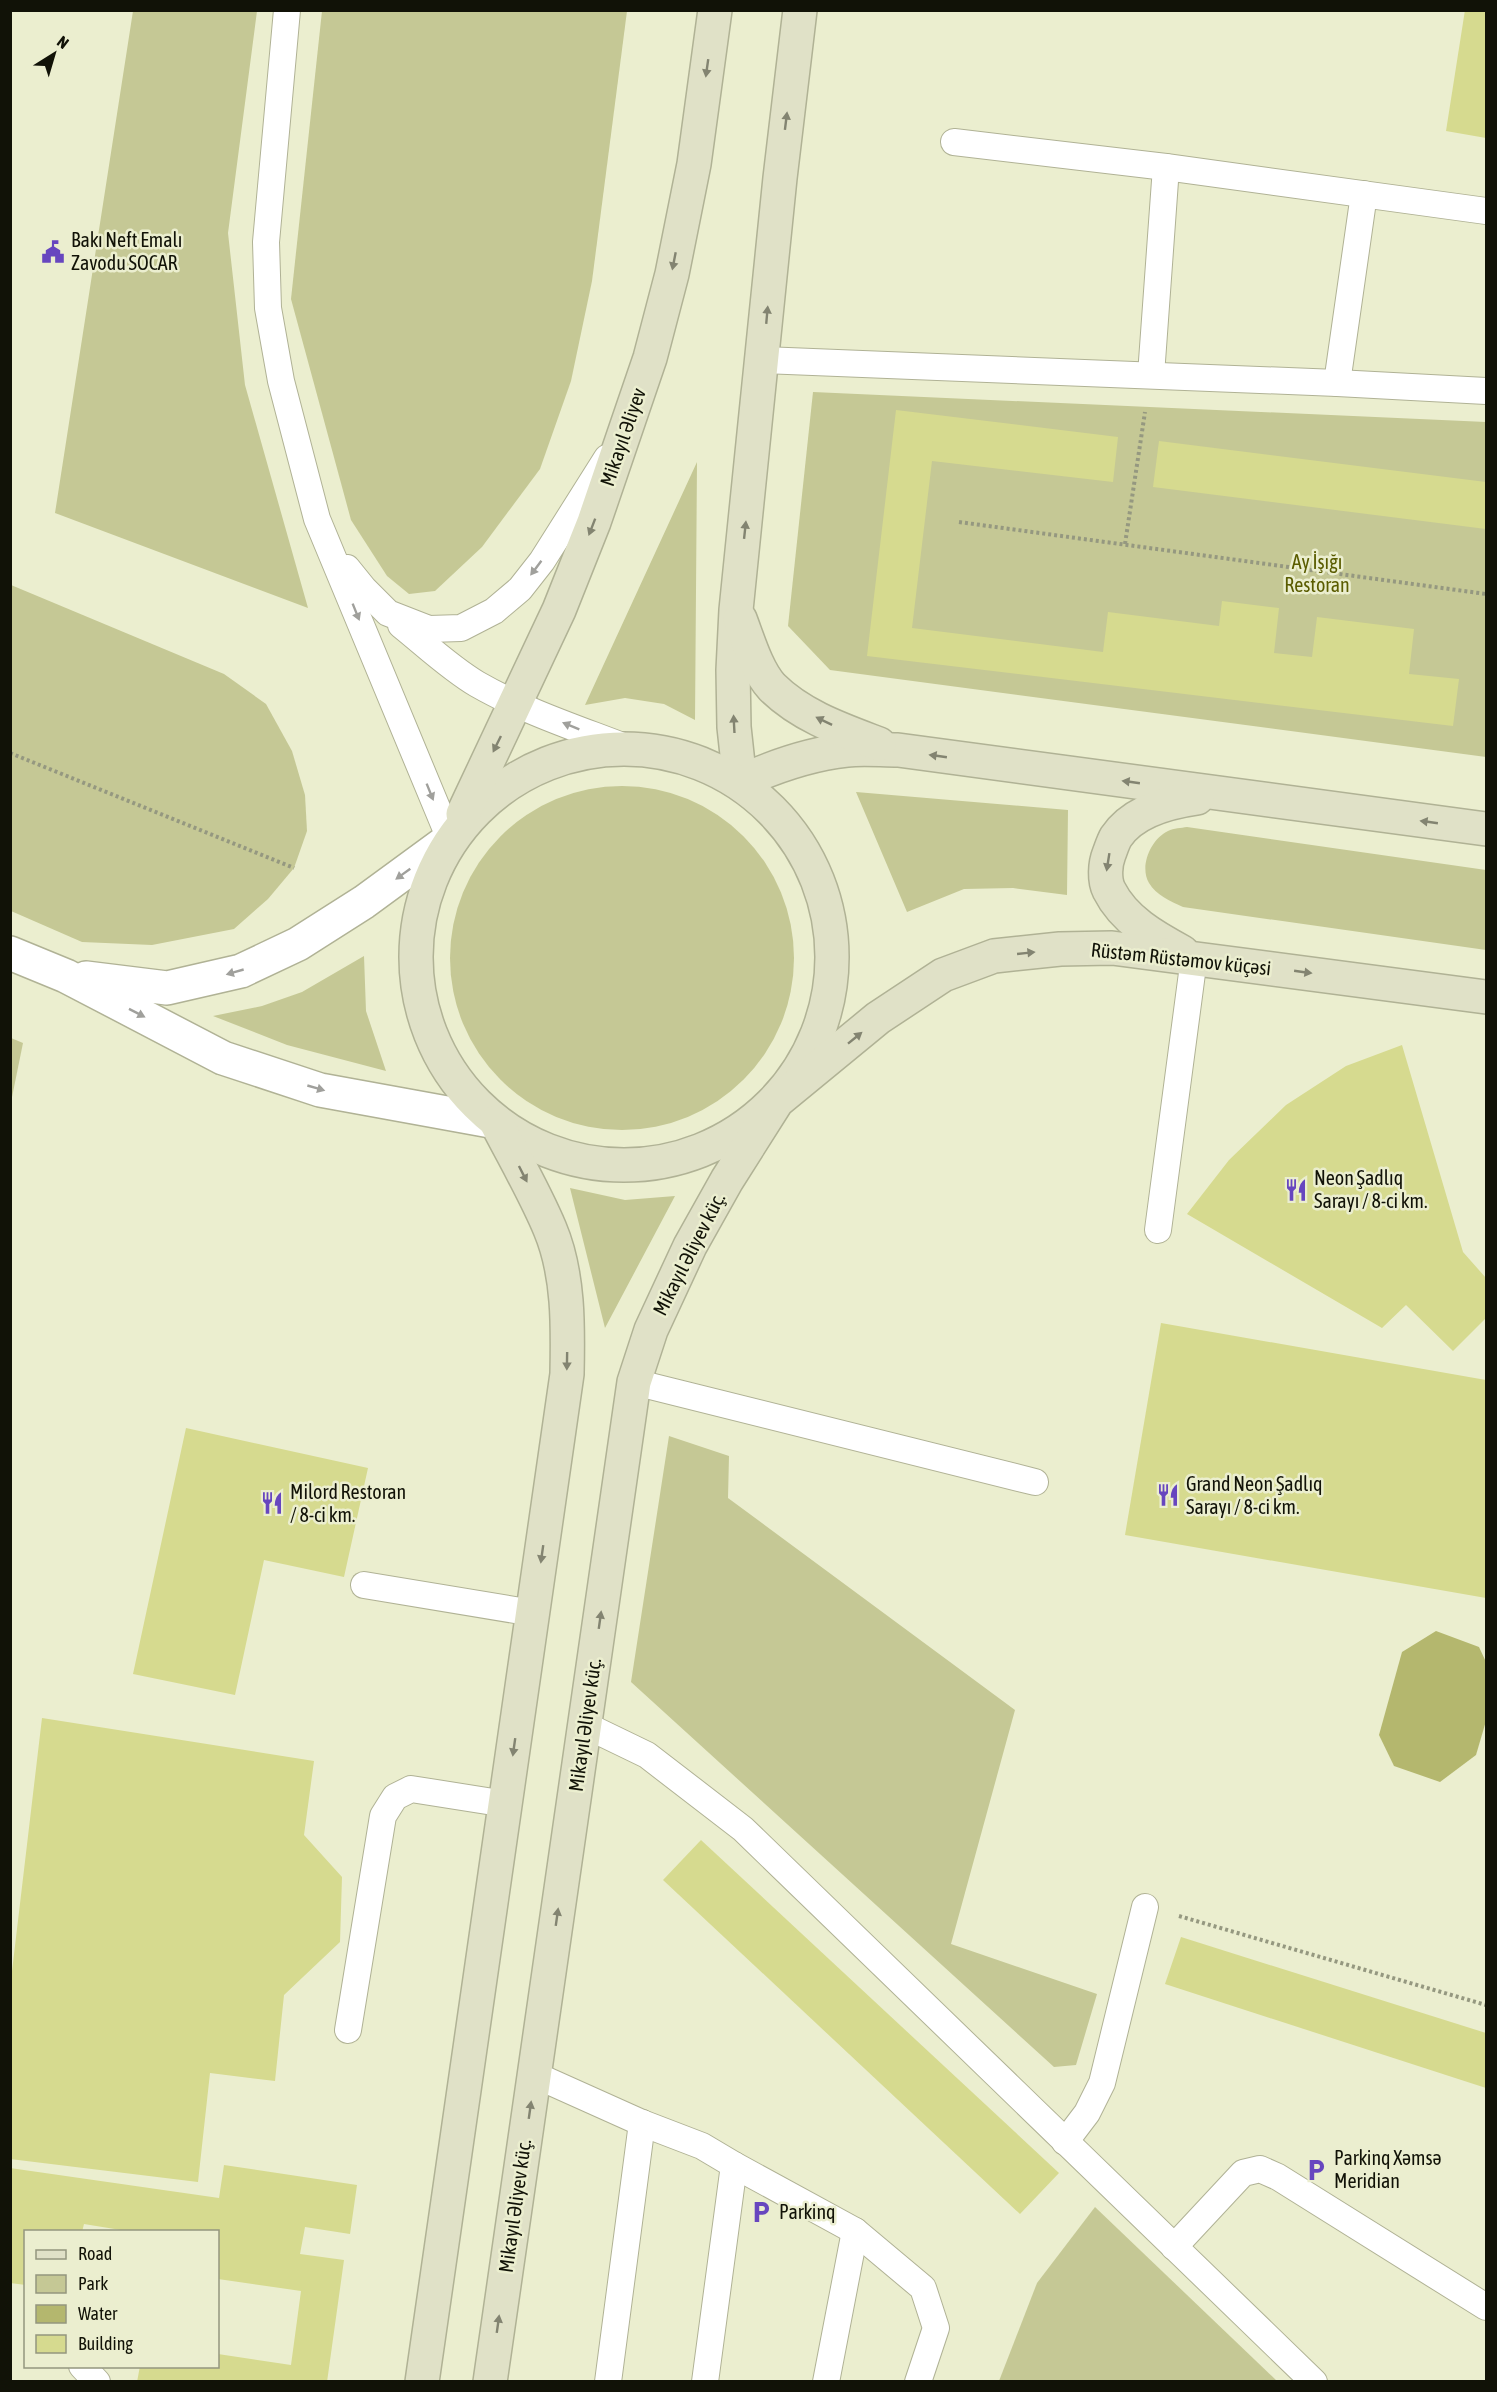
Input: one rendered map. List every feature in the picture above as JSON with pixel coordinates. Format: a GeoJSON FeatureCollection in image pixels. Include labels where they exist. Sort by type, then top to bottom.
{"type":"FeatureCollection","features":[{"type":"Feature","properties":{"kind":"main road","name":"Mikayıl Əliyev"},"geometry":{"type":"LineString","coordinates":[[450,839],[559,610],[594,522],[650,358],[672,274],[694,164],[715,10]]}},
{"type":"Feature","properties":{"kind":"main road"},"geometry":{"type":"LineString","coordinates":[[740,782],[734,727],[733,670],[736,610],[780,178],[800,10]]}},
{"type":"Feature","properties":{"kind":"main road"},"geometry":{"type":"LineString","coordinates":[[736,610],[753,654],[771,686],[805,712],[845,731],[898,750]]}},
{"type":"Feature","properties":{"kind":"main road"},"geometry":{"type":"LineString","coordinates":[[625,747],[685,757],[740,782],[785,823],[818,875],[833,934],[831,994],[812,1052],[777,1101],[737,1134],[691,1156],[641,1166],[590,1163],[540,1149],[496,1122],[452,1076],[425,1020],[415,958],[423,896],[450,839],[477,807],[511,780],[566,755],[625,747]]}},
{"type":"Feature","properties":{"kind":"main road"},"geometry":{"type":"LineString","coordinates":[[740,782],[777,765],[811,756],[848,749],[898,750],[1486,829]]}},
{"type":"Feature","properties":{"kind":"main road"},"geometry":{"type":"LineString","coordinates":[[1194,958],[1152,936],[1127,914],[1108,888],[1105,862],[1116,837],[1134,819],[1156,807],[1220,794]]}},
{"type":"Feature","properties":{"kind":"main road","name":"Rüstəm Rüstəmov küçəsi"},"geometry":{"type":"LineString","coordinates":[[777,1101],[887,1012],[943,975],[994,956],[1060,949],[1112,948],[1486,997]]}},
{"type":"Feature","properties":{"kind":"main road","name":"Mikayıl Əliyev küç."},"geometry":{"type":"LineString","coordinates":[[490,2382],[634,1382],[651,1330],[690,1245],[727,1180],[777,1101]]}},
{"type":"Feature","properties":{"kind":"main road"},"geometry":{"type":"LineString","coordinates":[[422,2382],[567,1374],[568,1325],[563,1276],[551,1230],[496,1122]]}},
{"type":"Feature","properties":{"kind":"street"},"geometry":{"type":"LineString","coordinates":[[66,976],[167,988],[240,971],[307,938],[364,902],[450,839]]}},
{"type":"Feature","properties":{"kind":"street"},"geometry":{"type":"LineString","coordinates":[[10,953],[66,976],[223,1058],[320,1090],[496,1122]]}},
{"type":"Feature","properties":{"kind":"lane"},"geometry":{"type":"LineString","coordinates":[[287,10],[266,242],[268,308],[281,381],[317,519],[450,839]]}},
{"type":"Feature","properties":{"kind":"lane"},"geometry":{"type":"LineString","coordinates":[[954,142],[1166,167],[1486,212]]}},
{"type":"Feature","properties":{"kind":"lane"},"geometry":{"type":"LineString","coordinates":[[1151,375],[1166,167]]}},
{"type":"Feature","properties":{"kind":"lane"},"geometry":{"type":"LineString","coordinates":[[1337,383],[1364,194]]}},
{"type":"Feature","properties":{"kind":"lane"},"geometry":{"type":"LineString","coordinates":[[763,360],[1486,391]]}},
{"type":"Feature","properties":{"kind":"lane"},"geometry":{"type":"LineString","coordinates":[[388,613],[429,628],[461,628],[494,611],[520,589],[542,561],[624,431]]}},
{"type":"Feature","properties":{"kind":"lane"},"geometry":{"type":"LineString","coordinates":[[317,519],[341,560],[364,589],[388,613],[441,658],[476,683],[516,704],[625,747]]}},
{"type":"Feature","properties":{"kind":"lane"},"geometry":{"type":"LineString","coordinates":[[1158,1230],[1194,958]]}},
{"type":"Feature","properties":{"kind":"lane"},"geometry":{"type":"LineString","coordinates":[[634,1382],[1035,1482]]}},
{"type":"Feature","properties":{"kind":"lane"},"geometry":{"type":"LineString","coordinates":[[364,1585],[533,1613]]}},
{"type":"Feature","properties":{"kind":"lane"},"geometry":{"type":"LineString","coordinates":[[585,1725],[647,1755],[743,1829],[1314,2382]]}},
{"type":"Feature","properties":{"kind":"lane"},"geometry":{"type":"LineString","coordinates":[[348,2031],[383,1816],[396,1797],[411,1789],[506,1804]]}},
{"type":"Feature","properties":{"kind":"lane"},"geometry":{"type":"LineString","coordinates":[[1065,2142],[1087,2113],[1102,2083],[1145,1907]]}},
{"type":"Feature","properties":{"kind":"lane"},"geometry":{"type":"LineString","coordinates":[[535,2075],[642,2123],[702,2146],[855,2231],[923,2288],[936,2328],[918,2382]]}},
{"type":"Feature","properties":{"kind":"lane"},"geometry":{"type":"LineString","coordinates":[[608,2382],[642,2123]]}},
{"type":"Feature","properties":{"kind":"lane"},"geometry":{"type":"LineString","coordinates":[[705,2382],[734,2165]]}},
{"type":"Feature","properties":{"kind":"lane"},"geometry":{"type":"LineString","coordinates":[[1174,2247],[1243,2173],[1260,2169],[1278,2176],[1486,2307]]}},
{"type":"Feature","properties":{"kind":"lane"},"geometry":{"type":"LineString","coordinates":[[826,2382],[855,2231]]}},
{"type":"Feature","properties":{"kind":"lane"},"geometry":{"type":"LineString","coordinates":[[83,2368],[97,2382]]}},
{"type":"Feature","properties":{"kind":"path"},"geometry":{"type":"LineString","coordinates":[[1125,544],[1151,375]]}},
{"type":"Feature","properties":{"kind":"path"},"geometry":{"type":"LineString","coordinates":[[959,522],[1486,594]]}},
{"type":"Feature","properties":{"kind":"path"},"geometry":{"type":"LineString","coordinates":[[10,753],[294,868]]}},
{"type":"Feature","properties":{"kind":"path"},"geometry":{"type":"LineString","coordinates":[[1145,1907],[1486,2005]]}},
{"type":"Feature","properties":{"kind":"green space"},"geometry":{"type":"Polygon","coordinates":[[[133,11],[257,11],[228,233],[245,385],[308,608],[55,513],[133,11]]]}},
{"type":"Feature","properties":{"kind":"green space"},"geometry":{"type":"Polygon","coordinates":[[[322,11],[627,11],[592,281],[571,381],[540,469],[482,547],[435,591],[409,594],[387,576],[351,520],[291,299],[322,11]]]}},
{"type":"Feature","properties":{"kind":"green space","name":"Ay İşığı Restoran"},"geometry":{"type":"Polygon","coordinates":[[[813,392],[1486,422],[1486,757],[830,670],[788,626],[813,392]]]}},
{"type":"Feature","properties":{"kind":"green space"},"geometry":{"type":"Polygon","coordinates":[[[697,462],[695,720],[664,704],[625,698],[585,705],[697,462]]]}},
{"type":"Feature","properties":{"kind":"green space"},"geometry":{"type":"Polygon","coordinates":[[[11,585],[224,674],[266,704],[292,751],[305,795],[307,831],[294,868],[268,899],[234,929],[152,945],[82,942],[11,911],[11,585]]]}},
{"type":"Feature","properties":{"kind":"green space"},"geometry":{"type":"Polygon","coordinates":[[[622,786],[656,790],[703,806],[731,825],[755,849],[781,892],[790,924],[794,958],[790,992],[774,1039],[755,1067],[731,1091],[688,1117],[656,1126],[622,1130],[588,1126],[541,1110],[513,1091],[489,1067],[463,1024],[454,992],[450,958],[454,924],[470,877],[489,849],[513,825],[556,799],[588,790],[622,786]]]}},
{"type":"Feature","properties":{"kind":"green space"},"geometry":{"type":"Polygon","coordinates":[[[856,792],[1068,810],[1067,895],[1013,888],[964,889],[907,912],[856,792]]]}},
{"type":"Feature","properties":{"kind":"green space"},"geometry":{"type":"Polygon","coordinates":[[[1187,827],[1486,870],[1486,950],[1183,907],[1155,891],[1149,883],[1145,869],[1148,854],[1156,840],[1170,830],[1187,827]]]}},
{"type":"Feature","properties":{"kind":"green space"},"geometry":{"type":"Polygon","coordinates":[[[364,956],[366,1011],[386,1071],[287,1045],[213,1016],[262,1006],[302,992],[364,956]]]}},
{"type":"Feature","properties":{"kind":"green space"},"geometry":{"type":"Polygon","coordinates":[[[11,1038],[23,1043],[11,1102],[11,1038]]]}},
{"type":"Feature","properties":{"kind":"green space"},"geometry":{"type":"Polygon","coordinates":[[[570,1188],[625,1200],[675,1196],[605,1328],[570,1188]]]}},
{"type":"Feature","properties":{"kind":"green space"},"geometry":{"type":"Polygon","coordinates":[[[669,1436],[729,1456],[728,1498],[1015,1710],[951,1944],[1097,1994],[1076,2065],[1054,2067],[631,1682],[669,1436]]]}},
{"type":"Feature","properties":{"kind":"green space"},"geometry":{"type":"Polygon","coordinates":[[[1095,2207],[1277,2381],[999,2381],[1037,2283],[1095,2207]]]}},
{"type":"Feature","properties":{"kind":"water"},"geometry":{"type":"Polygon","coordinates":[[[1436,1631],[1479,1647],[1486,1662],[1486,1721],[1476,1755],[1440,1782],[1394,1766],[1379,1735],[1402,1652],[1436,1631]]]}},
{"type":"Feature","properties":{"kind":"building"},"geometry":{"type":"Polygon","coordinates":[[[1465,10],[1486,10],[1486,138],[1446,131],[1465,10]]]}},
{"type":"Feature","properties":{"kind":"building"},"geometry":{"type":"Polygon","coordinates":[[[896,410],[1118,437],[1113,482],[932,461],[912,628],[1103,652],[1108,612],[1219,626],[1222,601],[1279,608],[1274,653],[1312,657],[1317,617],[1414,629],[1409,674],[1459,679],[1453,726],[867,656],[896,410]]]}},
{"type":"Feature","properties":{"kind":"building"},"geometry":{"type":"Polygon","coordinates":[[[1159,441],[1486,482],[1486,529],[1153,487],[1159,441]]]}},
{"type":"Feature","properties":{"kind":"building"},"geometry":{"type":"Polygon","coordinates":[[[1402,1045],[1463,1252],[1486,1278],[1486,1318],[1453,1351],[1406,1305],[1382,1328],[1187,1214],[1229,1160],[1286,1105],[1346,1066],[1402,1045]]]}},
{"type":"Feature","properties":{"kind":"building"},"geometry":{"type":"Polygon","coordinates":[[[1161,1323],[1486,1380],[1486,1598],[1125,1535],[1161,1323]]]}},
{"type":"Feature","properties":{"kind":"building"},"geometry":{"type":"Polygon","coordinates":[[[186,1428],[368,1468],[344,1577],[264,1560],[235,1695],[133,1674],[186,1428]]]}},
{"type":"Feature","properties":{"kind":"building"},"geometry":{"type":"Polygon","coordinates":[[[42,1718],[314,1761],[304,1835],[342,1877],[340,1942],[284,1995],[275,2081],[210,2073],[198,2182],[10,2159],[10,1988],[42,1718]]]}},
{"type":"Feature","properties":{"kind":"building"},"geometry":{"type":"Polygon","coordinates":[[[701,1840],[1059,2173],[1020,2214],[663,1880],[701,1840]]]}},
{"type":"Feature","properties":{"kind":"building"},"geometry":{"type":"Polygon","coordinates":[[[1181,1937],[1486,2033],[1486,2088],[1165,1984],[1181,1937]]]}},
{"type":"Feature","properties":{"kind":"building"},"geometry":{"type":"Polygon","coordinates":[[[224,2165],[357,2185],[350,2234],[305,2227],[300,2254],[344,2260],[327,2382],[137,2382],[140,2368],[219,2368],[219,2354],[291,2365],[301,2291],[219,2279],[219,2230],[121,2230],[84,2224],[82,2230],[24,2230],[24,2285],[10,2283],[10,2168],[219,2198],[224,2165]]]}},
{"type":"Feature","properties":{"kind":"place","name":"Bakı Neft Emalı Zavodu SOCAR"},"geometry":{"type":"Point","coordinates":[53,252]}},
{"type":"Feature","properties":{"kind":"place","name":"Neon Şadlıq Sarayı / 8-ci km."},"geometry":{"type":"Point","coordinates":[1296,1190]}},
{"type":"Feature","properties":{"kind":"place","name":"Grand Neon Şadlıq Sarayı / 8-ci km."},"geometry":{"type":"Point","coordinates":[1168,1495]}},
{"type":"Feature","properties":{"kind":"place","name":"Milord Restoran / 8-ci km."},"geometry":{"type":"Point","coordinates":[272,1503]}},
{"type":"Feature","properties":{"kind":"place","name":"Parkinq Xəmsə Meridian"},"geometry":{"type":"Point","coordinates":[1316,2170]}},
{"type":"Feature","properties":{"kind":"place","name":"Parkinq"},"geometry":{"type":"Point","coordinates":[761,2212]}}]}
